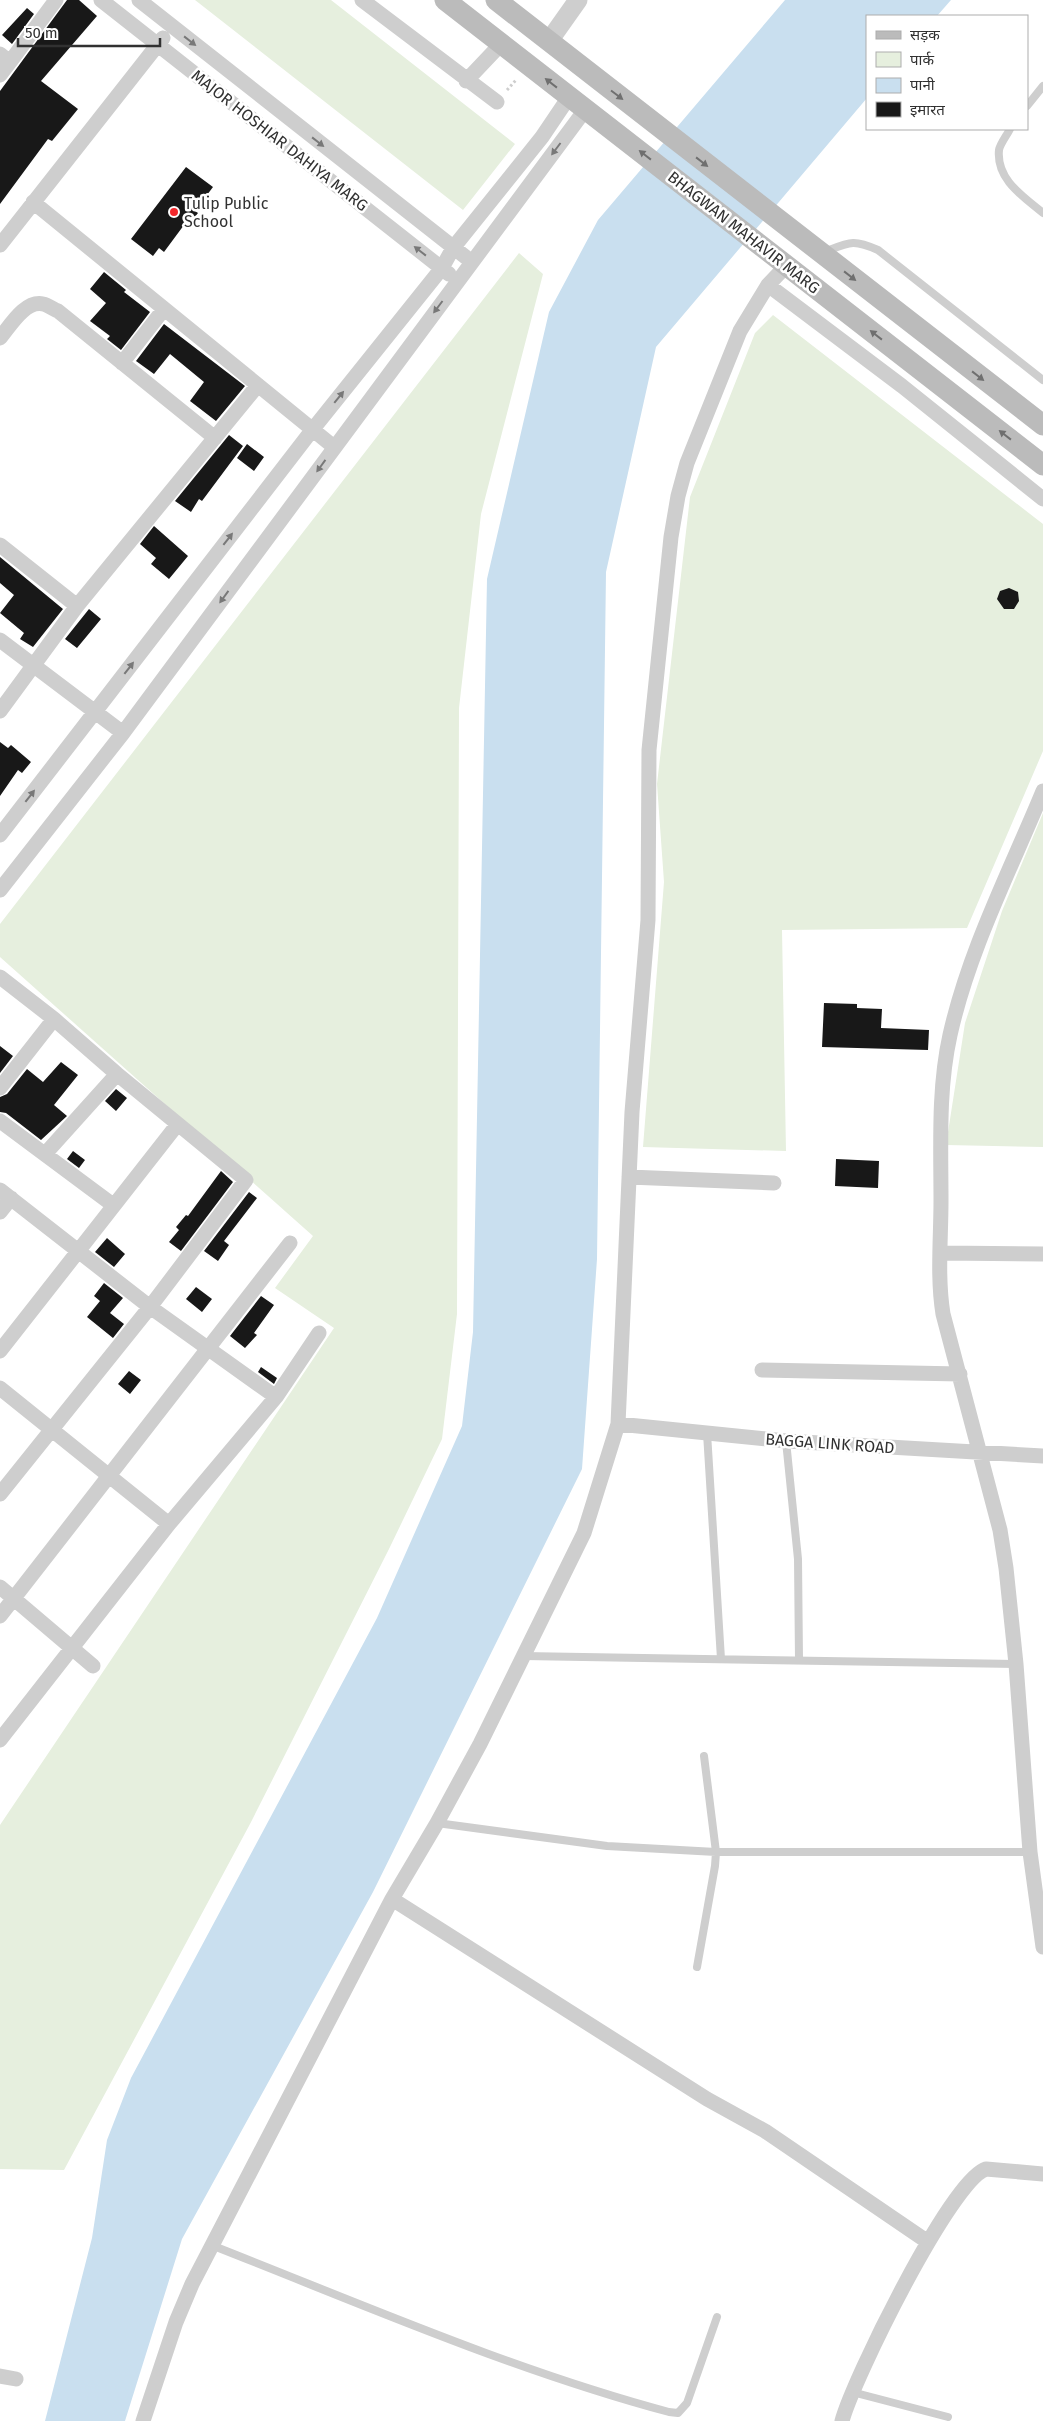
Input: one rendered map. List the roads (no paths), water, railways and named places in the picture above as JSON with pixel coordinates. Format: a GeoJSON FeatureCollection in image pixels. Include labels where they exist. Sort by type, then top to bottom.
{"type":"FeatureCollection","features":[{"type":"Feature","properties":{"kind":"main road","name":"BHAGWAN MAHAVIR MARG"},"geometry":{"type":"LineString","coordinates":[[445,0],[1043,465]]}},
{"type":"Feature","properties":{"kind":"main road","name":"BHAGWAN MAHAVIR MARG"},"geometry":{"type":"LineString","coordinates":[[496,0],[783,225],[1043,425]]}},
{"type":"Feature","properties":{"kind":"street"},"geometry":{"type":"LineString","coordinates":[[0,75],[5,58],[56,0]]}},
{"type":"Feature","properties":{"kind":"street","name":"MAJOR HOSHIAR DAHIYA MARG"},"geometry":{"type":"LineString","coordinates":[[101,0],[458,281]]}},
{"type":"Feature","properties":{"kind":"street","name":"MAJOR HOSHIAR DAHIYA MARG"},"geometry":{"type":"LineString","coordinates":[[139,0],[472,262]]}},
{"type":"Feature","properties":{"kind":"street"},"geometry":{"type":"LineString","coordinates":[[362,0],[496,102]]}},
{"type":"Feature","properties":{"kind":"street"},"geometry":{"type":"LineString","coordinates":[[549,41],[578,0]]}},
{"type":"Feature","properties":{"kind":"street"},"geometry":{"type":"LineString","coordinates":[[0,245],[172,26]]}},
{"type":"Feature","properties":{"kind":"street"},"geometry":{"type":"LineString","coordinates":[[466,81],[501,44]]}},
{"type":"Feature","properties":{"kind":"street"},"geometry":{"type":"LineString","coordinates":[[0,835],[313,429],[442,268],[453,248],[542,137],[577,104]]}},
{"type":"Feature","properties":{"kind":"street"},"geometry":{"type":"LineString","coordinates":[[0,890],[123,732],[472,262],[577,104]]}},
{"type":"Feature","properties":{"kind":"street"},"geometry":{"type":"LineString","coordinates":[[33,202],[334,447]]}},
{"type":"Feature","properties":{"kind":"street"},"geometry":{"type":"LineString","coordinates":[[143,2421],[176,2322],[211,2245],[269,2138],[392,1899],[437,1823],[584,1533],[618,1424],[632,1112],[648,920],[649,750],[671,537],[678,496],[687,463],[740,331],[768,285],[787,266]]}},
{"type":"Feature","properties":{"kind":"street"},"geometry":{"type":"LineString","coordinates":[[768,285],[902,386],[1043,499]]}},
{"type":"Feature","properties":{"kind":"street"},"geometry":{"type":"LineString","coordinates":[[0,338],[16,318],[33,304],[44,304],[58,311],[215,438]]}},
{"type":"Feature","properties":{"kind":"street"},"geometry":{"type":"LineString","coordinates":[[122,363],[164,309]]}},
{"type":"Feature","properties":{"kind":"street"},"geometry":{"type":"LineString","coordinates":[[0,711],[77,606],[258,385]]}},
{"type":"Feature","properties":{"kind":"street"},"geometry":{"type":"LineString","coordinates":[[0,545],[77,606]]}},
{"type":"Feature","properties":{"kind":"street"},"geometry":{"type":"LineString","coordinates":[[0,640],[123,732]]}},
{"type":"Feature","properties":{"kind":"street"},"geometry":{"type":"LineString","coordinates":[[1043,791],[965,979],[950,1036],[941,1117],[941,1299],[979,1454],[1000,1530],[1016,1664],[1030,1852],[1043,1947]]}},
{"type":"Feature","properties":{"kind":"street"},"geometry":{"type":"LineString","coordinates":[[0,977],[54,1019],[177,1125],[246,1180],[150,1307],[50,1429],[0,1494]]}},
{"type":"Feature","properties":{"kind":"street"},"geometry":{"type":"LineString","coordinates":[[0,1088],[54,1019]]}},
{"type":"Feature","properties":{"kind":"street"},"geometry":{"type":"LineString","coordinates":[[45,1154],[117,1074]]}},
{"type":"Feature","properties":{"kind":"street"},"geometry":{"type":"LineString","coordinates":[[0,1121],[113,1205]]}},
{"type":"Feature","properties":{"kind":"street"},"geometry":{"type":"LineString","coordinates":[[0,1351],[177,1125]]}},
{"type":"Feature","properties":{"kind":"street"},"geometry":{"type":"LineString","coordinates":[[629,1177],[774,1183]]}},
{"type":"Feature","properties":{"kind":"street"},"geometry":{"type":"LineString","coordinates":[[0,1212],[6,1194],[150,1307],[206,1349],[276,1397]]}},
{"type":"Feature","properties":{"kind":"street"},"geometry":{"type":"LineString","coordinates":[[0,1616],[108,1474],[290,1243]]}},
{"type":"Feature","properties":{"kind":"street"},"geometry":{"type":"LineString","coordinates":[[941,1253],[1043,1254]]}},
{"type":"Feature","properties":{"kind":"street"},"geometry":{"type":"LineString","coordinates":[[0,1740],[74,1648],[169,1524],[276,1397],[319,1333]]}},
{"type":"Feature","properties":{"kind":"street"},"geometry":{"type":"LineString","coordinates":[[762,1370],[960,1374]]}},
{"type":"Feature","properties":{"kind":"street"},"geometry":{"type":"LineString","coordinates":[[0,1388],[169,1524]]}},
{"type":"Feature","properties":{"kind":"street","name":"BAGGA LINK ROAD"},"geometry":{"type":"LineString","coordinates":[[618,1424],[786,1441],[979,1454],[1043,1456]]}},
{"type":"Feature","properties":{"kind":"street"},"geometry":{"type":"LineString","coordinates":[[0,1587],[93,1666]]}},
{"type":"Feature","properties":{"kind":"street"},"geometry":{"type":"LineString","coordinates":[[392,1899],[707,2099],[766,2131],[928,2242]]}},
{"type":"Feature","properties":{"kind":"street"},"geometry":{"type":"LineString","coordinates":[[842,2421],[864,2365],[928,2242],[968,2182],[979,2171],[991,2169],[1043,2174]]}},
{"type":"Feature","properties":{"kind":"street"},"geometry":{"type":"LineString","coordinates":[[0,2376],[16,2379]]}},
{"type":"Feature","properties":{"kind":"lane"},"geometry":{"type":"LineString","coordinates":[[1028,105],[1043,86]]}},
{"type":"Feature","properties":{"kind":"lane"},"geometry":{"type":"LineString","coordinates":[[1009,130],[999,150],[1003,172],[1013,188],[1043,213]]}},
{"type":"Feature","properties":{"kind":"lane"},"geometry":{"type":"LineString","coordinates":[[820,253],[844,244],[860,242],[878,250],[1043,380]]}},
{"type":"Feature","properties":{"kind":"lane"},"geometry":{"type":"LineString","coordinates":[[707,1433],[721,1659]]}},
{"type":"Feature","properties":{"kind":"lane"},"geometry":{"type":"LineString","coordinates":[[786,1441],[798,1558],[799,1660]]}},
{"type":"Feature","properties":{"kind":"lane"},"geometry":{"type":"LineString","coordinates":[[523,1656],[1016,1664]]}},
{"type":"Feature","properties":{"kind":"lane"},"geometry":{"type":"LineString","coordinates":[[697,1967],[716,1852],[704,1756]]}},
{"type":"Feature","properties":{"kind":"lane"},"geometry":{"type":"LineString","coordinates":[[437,1823],[607,1846],[716,1852],[1030,1852]]}},
{"type":"Feature","properties":{"kind":"lane"},"geometry":{"type":"LineString","coordinates":[[211,2245],[443,2336],[582,2387],[669,2412],[678,2413],[687,2403],[717,2317]]}},
{"type":"Feature","properties":{"kind":"lane"},"geometry":{"type":"LineString","coordinates":[[852,2392],[948,2417]]}},
{"type":"Feature","properties":{"kind":"water"},"geometry":{"type":"Polygon","coordinates":[[[785,0],[951,0],[938,15],[866,15],[866,99],[656,347],[606,572],[597,1259],[582,1469],[373,1892],[182,2239],[125,2421],[45,2421],[92,2238],[107,2140],[131,2078],[377,1618],[462,1426],[473,1332],[487,579],[549,312],[598,220],[785,0]]]}},
{"type":"Feature","properties":{"kind":"place","name":"Tulip Public School"},"geometry":{"type":"Point","coordinates":[174,212]}}]}
